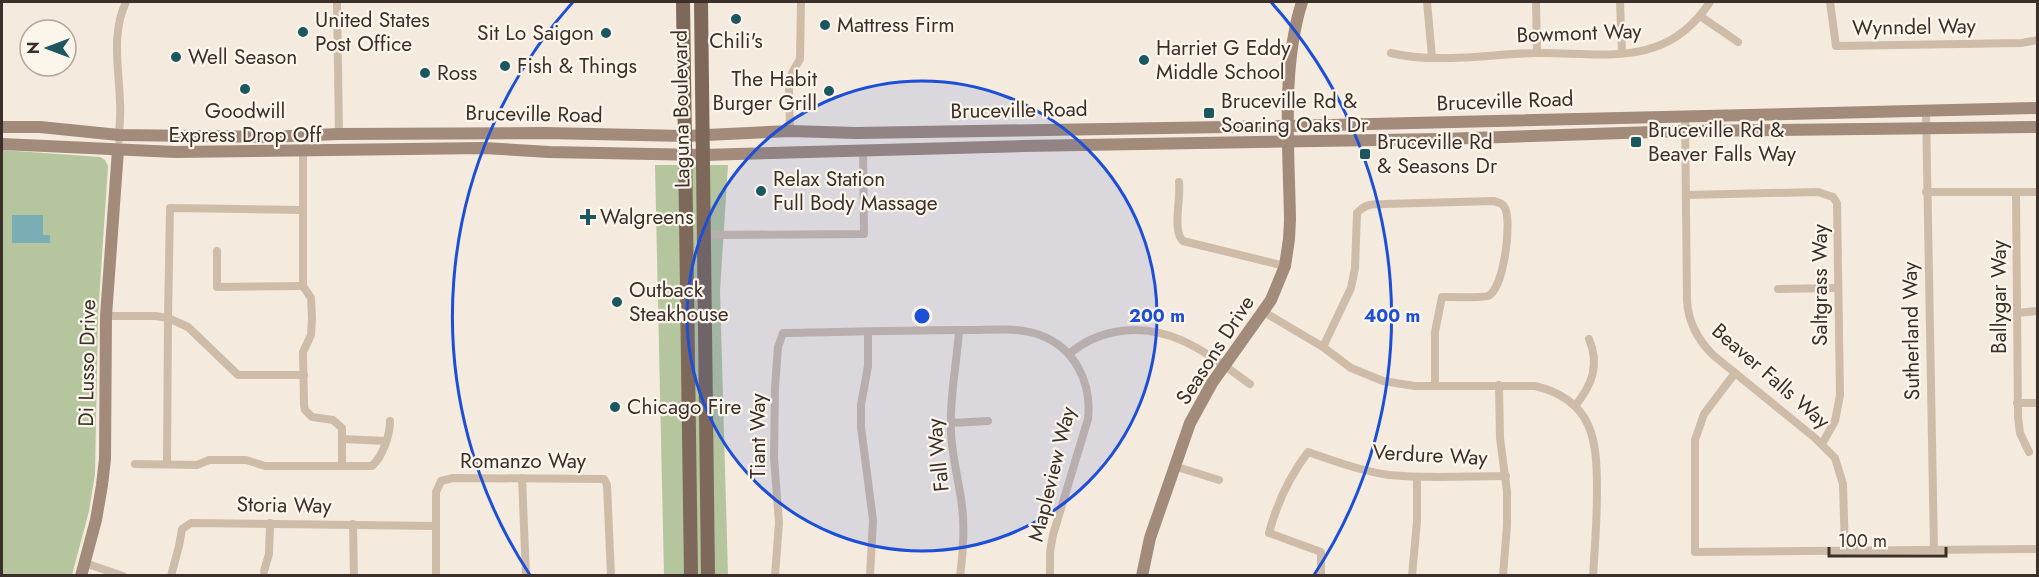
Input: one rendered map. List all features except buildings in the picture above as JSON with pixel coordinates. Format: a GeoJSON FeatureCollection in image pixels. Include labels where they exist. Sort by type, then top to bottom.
{"type":"FeatureCollection","features":[{"type":"Feature","properties":{"kind":"main road","name":"Laguna Boulevard"},"geometry":{"type":"LineString","coordinates":[[684,2],[691,576]]}},
{"type":"Feature","properties":{"kind":"main road","name":"Laguna Boulevard"},"geometry":{"type":"LineString","coordinates":[[701,2],[708,576]]}},
{"type":"Feature","properties":{"kind":"main road","name":"Seasons Drive"},"geometry":{"type":"LineString","coordinates":[[1146,575],[1150,538],[1190,423],[1223,366],[1271,300],[1285,266],[1289,239],[1288,126],[1291,51],[1302,2]]}},
{"type":"Feature","properties":{"kind":"main road","name":"Bruceville Road"},"geometry":{"type":"LineString","coordinates":[[2,127],[40,127],[119,135],[267,137],[339,134],[510,133],[686,136],[790,131],[856,133],[1288,126],[2037,108]]}},
{"type":"Feature","properties":{"kind":"main road","name":"Bruceville Road"},"geometry":{"type":"LineString","coordinates":[[2,144],[175,152],[484,148],[549,152],[703,155],[1684,132],[2037,127]]}},
{"type":"Feature","properties":{"kind":"main road"},"geometry":{"type":"LineString","coordinates":[[244,151],[261,146],[328,143],[339,134]]}},
{"type":"Feature","properties":{"kind":"main road","name":"Di Lusso Drive"},"geometry":{"type":"LineString","coordinates":[[83,569],[99,505],[105,459],[106,316],[118,150]]}},
{"type":"Feature","properties":{"kind":"street"},"geometry":{"type":"LineString","coordinates":[[118,150],[120,105],[117,35],[119,19],[126,2]]}},
{"type":"Feature","properties":{"kind":"street"},"geometry":{"type":"LineString","coordinates":[[337,2],[339,134]]}},
{"type":"Feature","properties":{"kind":"street"},"geometry":{"type":"LineString","coordinates":[[790,131],[789,88],[792,73],[800,59],[801,2]]}},
{"type":"Feature","properties":{"kind":"street"},"geometry":{"type":"LineString","coordinates":[[1426,2],[1432,57]]}},
{"type":"Feature","properties":{"kind":"street"},"geometry":{"type":"LineString","coordinates":[[1536,2],[1537,53]]}},
{"type":"Feature","properties":{"kind":"street"},"geometry":{"type":"LineString","coordinates":[[1620,2],[1622,53]]}},
{"type":"Feature","properties":{"kind":"street","name":"Bowmont Way"},"geometry":{"type":"LineString","coordinates":[[1390,53],[1410,57],[1432,57],[1622,53],[1646,50],[1670,41],[1691,26],[1710,2]]}},
{"type":"Feature","properties":{"kind":"street","name":"Wynndel Way"},"geometry":{"type":"LineString","coordinates":[[1830,2],[1836,46],[2021,43],[2037,40]]}},
{"type":"Feature","properties":{"kind":"street"},"geometry":{"type":"LineString","coordinates":[[1700,16],[1738,42]]}},
{"type":"Feature","properties":{"kind":"street","name":"Sutherland Way"},"geometry":{"type":"LineString","coordinates":[[1926,110],[1934,550]]}},
{"type":"Feature","properties":{"kind":"street","name":"Beaver Falls Way"},"geometry":{"type":"LineString","coordinates":[[1685,115],[1689,317],[1701,342],[1822,444],[1835,458],[1842,475],[1844,493],[1845,551]]}},
{"type":"Feature","properties":{"kind":"street"},"geometry":{"type":"LineString","coordinates":[[303,150],[303,286],[311,298],[312,318],[311,335],[303,352],[305,410],[309,416],[316,419],[333,420],[342,428],[342,466]]}},
{"type":"Feature","properties":{"kind":"street"},"geometry":{"type":"LineString","coordinates":[[704,235],[864,234],[863,150]]}},
{"type":"Feature","properties":{"kind":"street"},"geometry":{"type":"LineString","coordinates":[[1179,182],[1177,227],[1179,237],[1183,241],[1285,266]]}},
{"type":"Feature","properties":{"kind":"street","name":"Saltgrass Way"},"geometry":{"type":"LineString","coordinates":[[1687,195],[1818,192],[1833,197],[1838,210],[1839,404],[1831,429],[1822,444]]}},
{"type":"Feature","properties":{"kind":"street"},"geometry":{"type":"LineString","coordinates":[[1926,192],[2037,192]]}},
{"type":"Feature","properties":{"kind":"street","name":"Ballygar Way"},"geometry":{"type":"LineString","coordinates":[[2016,192],[2017,403],[2020,433],[2029,452]]}},
{"type":"Feature","properties":{"kind":"street"},"geometry":{"type":"LineString","coordinates":[[1323,347],[1351,288],[1355,268],[1357,213],[1362,207],[1384,204],[1494,201],[1502,204],[1507,210],[1507,240],[1502,270],[1495,291],[1487,297],[1442,297],[1435,332],[1435,386]]}},
{"type":"Feature","properties":{"kind":"street"},"geometry":{"type":"LineString","coordinates":[[167,464],[170,208],[302,210]]}},
{"type":"Feature","properties":{"kind":"street"},"geometry":{"type":"LineString","coordinates":[[217,251],[217,287],[303,286]]}},
{"type":"Feature","properties":{"kind":"street"},"geometry":{"type":"LineString","coordinates":[[1778,289],[1837,288]]}},
{"type":"Feature","properties":{"kind":"street"},"geometry":{"type":"LineString","coordinates":[[2017,313],[2037,311]]}},
{"type":"Feature","properties":{"kind":"street"},"geometry":{"type":"LineString","coordinates":[[1263,312],[1367,376],[1399,384],[1526,385],[1544,388],[1561,395],[1575,406],[1588,424],[1596,450],[1597,519],[1593,576]]}},
{"type":"Feature","properties":{"kind":"street"},"geometry":{"type":"LineString","coordinates":[[106,316],[168,318],[188,327],[238,375],[304,375]]}},
{"type":"Feature","properties":{"kind":"street"},"geometry":{"type":"LineString","coordinates":[[1069,354],[1084,343],[1101,335],[1129,329],[1148,330],[1166,333],[1184,340],[1250,384]]}},
{"type":"Feature","properties":{"kind":"street","name":"Mapleview Way"},"geometry":{"type":"LineString","coordinates":[[783,333],[959,330],[1030,332],[1047,338],[1069,354],[1078,366],[1085,383],[1089,410],[1086,428],[1053,535],[1050,576]]}},
{"type":"Feature","properties":{"kind":"street","name":"Fall Way"},"geometry":{"type":"LineString","coordinates":[[959,330],[951,423],[962,507],[963,546],[960,576]]}},
{"type":"Feature","properties":{"kind":"street"},"geometry":{"type":"LineString","coordinates":[[868,332],[868,366],[861,405],[861,427],[873,520],[870,576]]}},
{"type":"Feature","properties":{"kind":"street","name":"Tiant Way"},"geometry":{"type":"LineString","coordinates":[[775,576],[779,523],[774,458],[775,387],[778,347],[783,333]]}},
{"type":"Feature","properties":{"kind":"street"},"geometry":{"type":"LineString","coordinates":[[1575,406],[1590,384],[1595,367],[1594,351],[1589,339]]}},
{"type":"Feature","properties":{"kind":"street"},"geometry":{"type":"LineString","coordinates":[[1735,373],[1704,414],[1695,440],[1695,552],[2037,549]]}},
{"type":"Feature","properties":{"kind":"street"},"geometry":{"type":"LineString","coordinates":[[1499,385],[1500,438],[1506,476],[1507,525],[1503,576]]}},
{"type":"Feature","properties":{"kind":"street"},"geometry":{"type":"LineString","coordinates":[[2017,403],[2037,402]]}},
{"type":"Feature","properties":{"kind":"street"},"geometry":{"type":"LineString","coordinates":[[135,464],[197,465],[209,460],[246,460],[265,466],[372,466],[376,463],[386,441],[390,421]]}},
{"type":"Feature","properties":{"kind":"street"},"geometry":{"type":"LineString","coordinates":[[951,423],[988,421]]}},
{"type":"Feature","properties":{"kind":"street"},"geometry":{"type":"LineString","coordinates":[[343,439],[386,441]]}},
{"type":"Feature","properties":{"kind":"street","name":"Verdure Way"},"geometry":{"type":"LineString","coordinates":[[1322,576],[1321,552],[1269,533],[1286,486],[1308,452],[1362,470],[1417,477],[1506,476]]}},
{"type":"Feature","properties":{"kind":"street"},"geometry":{"type":"LineString","coordinates":[[1174,466],[1219,480]]}},
{"type":"Feature","properties":{"kind":"street"},"geometry":{"type":"LineString","coordinates":[[1412,576],[1417,521],[1417,477]]}},
{"type":"Feature","properties":{"kind":"street","name":"Romanzo Way"},"geometry":{"type":"LineString","coordinates":[[436,576],[436,492],[441,481],[453,478],[604,479],[607,485],[611,576]]}},
{"type":"Feature","properties":{"kind":"street"},"geometry":{"type":"LineString","coordinates":[[522,478],[526,576]]}},
{"type":"Feature","properties":{"kind":"street"},"geometry":{"type":"LineString","coordinates":[[264,571],[269,554],[270,522]]}},
{"type":"Feature","properties":{"kind":"street","name":"Storia Way"},"geometry":{"type":"LineString","coordinates":[[171,576],[182,529],[186,524],[270,522],[436,526]]}},
{"type":"Feature","properties":{"kind":"street"},"geometry":{"type":"LineString","coordinates":[[353,524],[354,576]]}},
{"type":"Feature","properties":{"kind":"street"},"geometry":{"type":"LineString","coordinates":[[83,569],[123,576]]}},
{"type":"Feature","properties":{"kind":"green space"},"geometry":{"type":"Polygon","coordinates":[[[2,150],[100,157],[108,166],[98,316],[95,474],[89,511],[72,575],[2,576],[2,150]]]}},
{"type":"Feature","properties":{"kind":"green space"},"geometry":{"type":"Polygon","coordinates":[[[655,165],[728,165],[720,291],[728,575],[664,575],[655,165]]]}},
{"type":"Feature","properties":{"kind":"water"},"geometry":{"type":"Polygon","coordinates":[[[12,215],[43,215],[43,235],[50,235],[50,243],[12,243],[12,215]]]}},
{"type":"Feature","properties":{"kind":"place","name":"Chili's"},"geometry":{"type":"Point","coordinates":[736,19]}},
{"type":"Feature","properties":{"kind":"place","name":"Mattress Firm"},"geometry":{"type":"Point","coordinates":[825,25]}},
{"type":"Feature","properties":{"kind":"place","name":"United States Post Office"},"geometry":{"type":"Point","coordinates":[303,32]}},
{"type":"Feature","properties":{"kind":"place","name":"Sit Lo Saigon"},"geometry":{"type":"Point","coordinates":[606,33]}},
{"type":"Feature","properties":{"kind":"place","name":"Well Season"},"geometry":{"type":"Point","coordinates":[176,57]}},
{"type":"Feature","properties":{"kind":"place","name":"Harriet G Eddy Middle School"},"geometry":{"type":"Point","coordinates":[1144,60]}},
{"type":"Feature","properties":{"kind":"place","name":"Fish & Things"},"geometry":{"type":"Point","coordinates":[505,66]}},
{"type":"Feature","properties":{"kind":"place","name":"Ross"},"geometry":{"type":"Point","coordinates":[425,73]}},
{"type":"Feature","properties":{"kind":"place","name":"Goodwill Express Drop Off"},"geometry":{"type":"Point","coordinates":[245,89]}},
{"type":"Feature","properties":{"kind":"place","name":"The Habit Burger Grill"},"geometry":{"type":"Point","coordinates":[829,91]}},
{"type":"Feature","properties":{"kind":"place","name":"Bruceville Rd & Soaring Oaks Dr"},"geometry":{"type":"Point","coordinates":[1209,113]}},
{"type":"Feature","properties":{"kind":"place","name":"Bruceville Rd & Beaver Falls Way"},"geometry":{"type":"Point","coordinates":[1636,142]}},
{"type":"Feature","properties":{"kind":"place","name":"Bruceville Rd & Seasons Dr"},"geometry":{"type":"Point","coordinates":[1365,154]}},
{"type":"Feature","properties":{"kind":"place","name":"Relax Station Full Body Massage"},"geometry":{"type":"Point","coordinates":[761,191]}},
{"type":"Feature","properties":{"kind":"place","name":"Walgreens"},"geometry":{"type":"Point","coordinates":[588,217]}},
{"type":"Feature","properties":{"kind":"place","name":"Outback Steakhouse"},"geometry":{"type":"Point","coordinates":[617,302]}},
{"type":"Feature","properties":{"kind":"place","name":"Chicago Fire"},"geometry":{"type":"Point","coordinates":[615,407]}}]}
